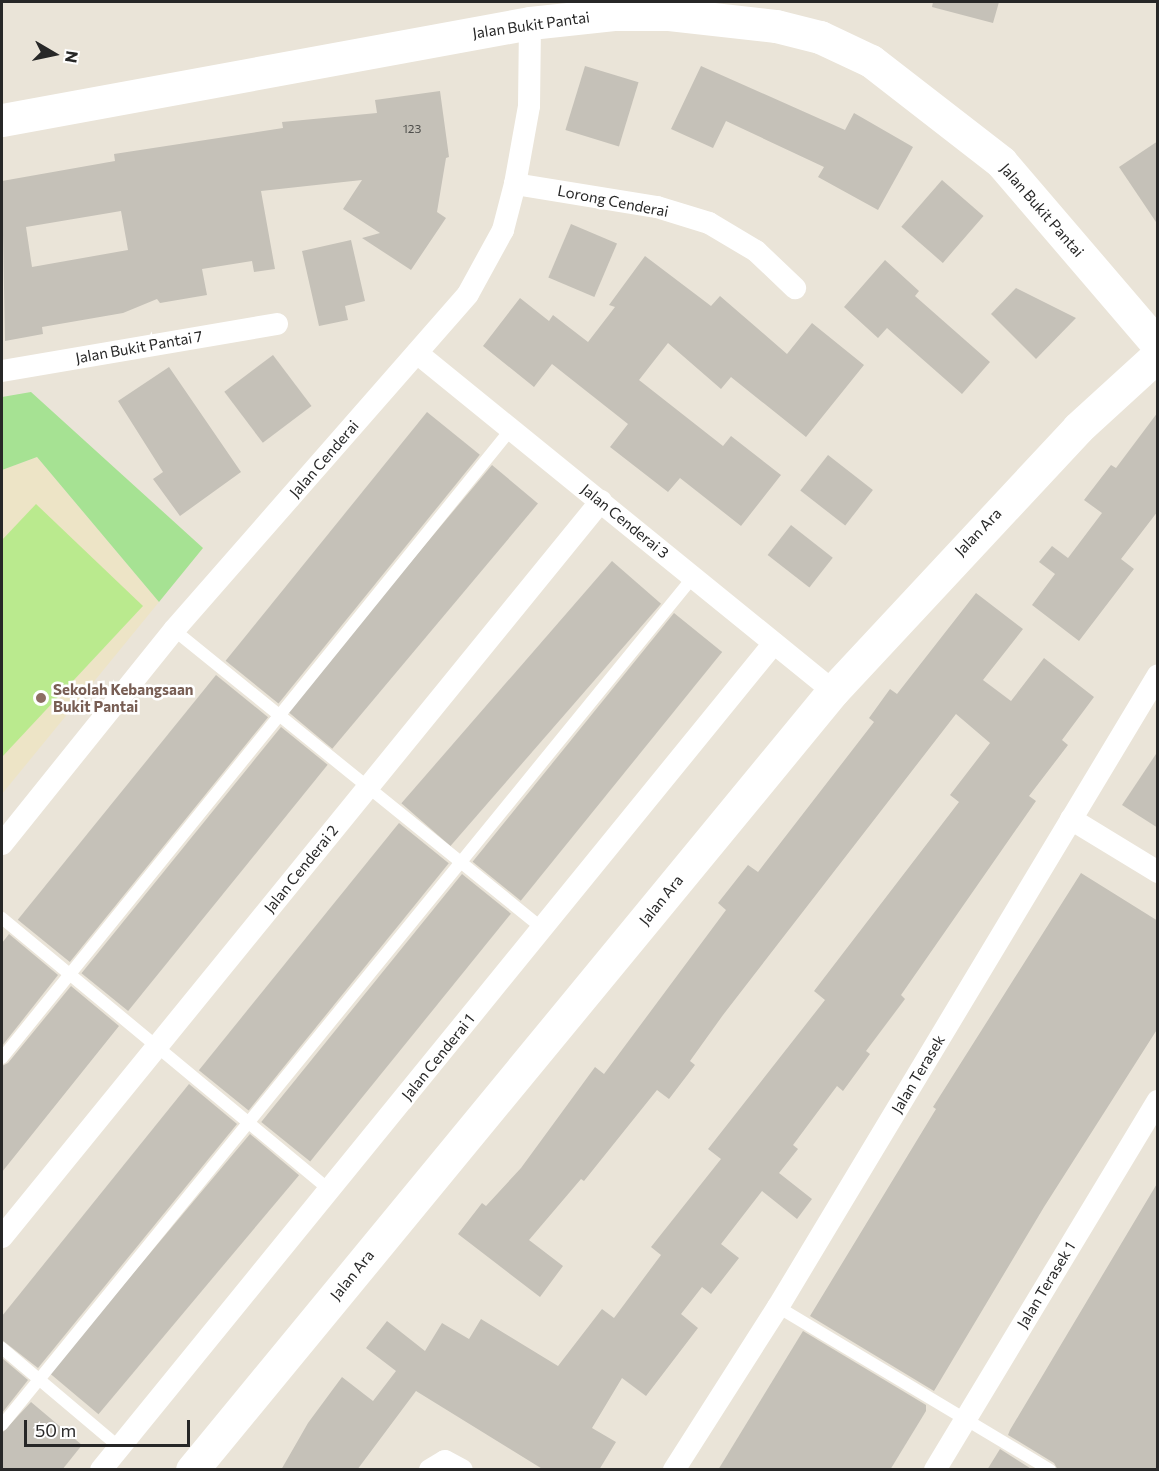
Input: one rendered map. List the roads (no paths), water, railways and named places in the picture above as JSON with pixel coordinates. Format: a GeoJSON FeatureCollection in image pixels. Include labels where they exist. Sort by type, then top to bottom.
{"type":"FeatureCollection","features":[{"type":"Feature","properties":{"kind":"street","name":"Jalan Bukit Pantai"},"geometry":{"type":"LineString","coordinates":[[2,120],[612,8],[725,18],[776,26],[820,37],[871,61],[1001,162],[1158,345]]}},
{"type":"Feature","properties":{"kind":"street","name":"Jalan Cenderai"},"geometry":{"type":"LineString","coordinates":[[2,844],[174,630],[468,294],[503,230],[515,184],[529,106],[530,22]]}},
{"type":"Feature","properties":{"kind":"street","name":"Lorong Cenderai"},"geometry":{"type":"LineString","coordinates":[[515,184],[637,203],[709,223],[756,251],[795,288]]}},
{"type":"Feature","properties":{"kind":"street","name":"Jalan Bukit Pantai 7"},"geometry":{"type":"LineString","coordinates":[[2,371],[277,324]]}},
{"type":"Feature","properties":{"kind":"street","name":"Jalan Cenderai 3"},"geometry":{"type":"LineString","coordinates":[[417,353],[833,691]]}},
{"type":"Feature","properties":{"kind":"street","name":"Jalan Ara"},"geometry":{"type":"LineString","coordinates":[[192,1470],[833,691],[1078,428],[1158,355]]}},
{"type":"Feature","properties":{"kind":"street","name":"Jalan Cenderai 2"},"geometry":{"type":"LineString","coordinates":[[2,1237],[601,501]]}},
{"type":"Feature","properties":{"kind":"street","name":"Jalan Cenderai 1"},"geometry":{"type":"LineString","coordinates":[[101,1470],[774,643]]}},
{"type":"Feature","properties":{"kind":"street","name":"Jalan Terasek"},"geometry":{"type":"LineString","coordinates":[[674,1470],[778,1307],[1158,675]]}},
{"type":"Feature","properties":{"kind":"street"},"geometry":{"type":"LineString","coordinates":[[1071,819],[1158,872]]}},
{"type":"Feature","properties":{"kind":"street","name":"Jalan Terasek 1"},"geometry":{"type":"LineString","coordinates":[[935,1470],[1158,1101]]}},
{"type":"Feature","properties":{"kind":"street"},"geometry":{"type":"LineString","coordinates":[[430,1470],[445,1461],[462,1470]]}},
{"type":"Feature","properties":{"kind":"lane"},"geometry":{"type":"LineString","coordinates":[[2,1058],[512,428]]}},
{"type":"Feature","properties":{"kind":"lane"},"geometry":{"type":"LineString","coordinates":[[2,1425],[693,577]]}},
{"type":"Feature","properties":{"kind":"lane"},"geometry":{"type":"LineString","coordinates":[[174,630],[542,927]]}},
{"type":"Feature","properties":{"kind":"lane"},"geometry":{"type":"LineString","coordinates":[[2,918],[330,1190]]}},
{"type":"Feature","properties":{"kind":"lane"},"geometry":{"type":"LineString","coordinates":[[778,1307],[1050,1470]]}},
{"type":"Feature","properties":{"kind":"lane"},"geometry":{"type":"LineString","coordinates":[[2,1348],[119,1447]]}},
{"type":"Feature","properties":{"kind":"place","name":"Sekolah Kebangsaan Bukit Pantai"},"geometry":{"type":"Point","coordinates":[41,698]}}]}
